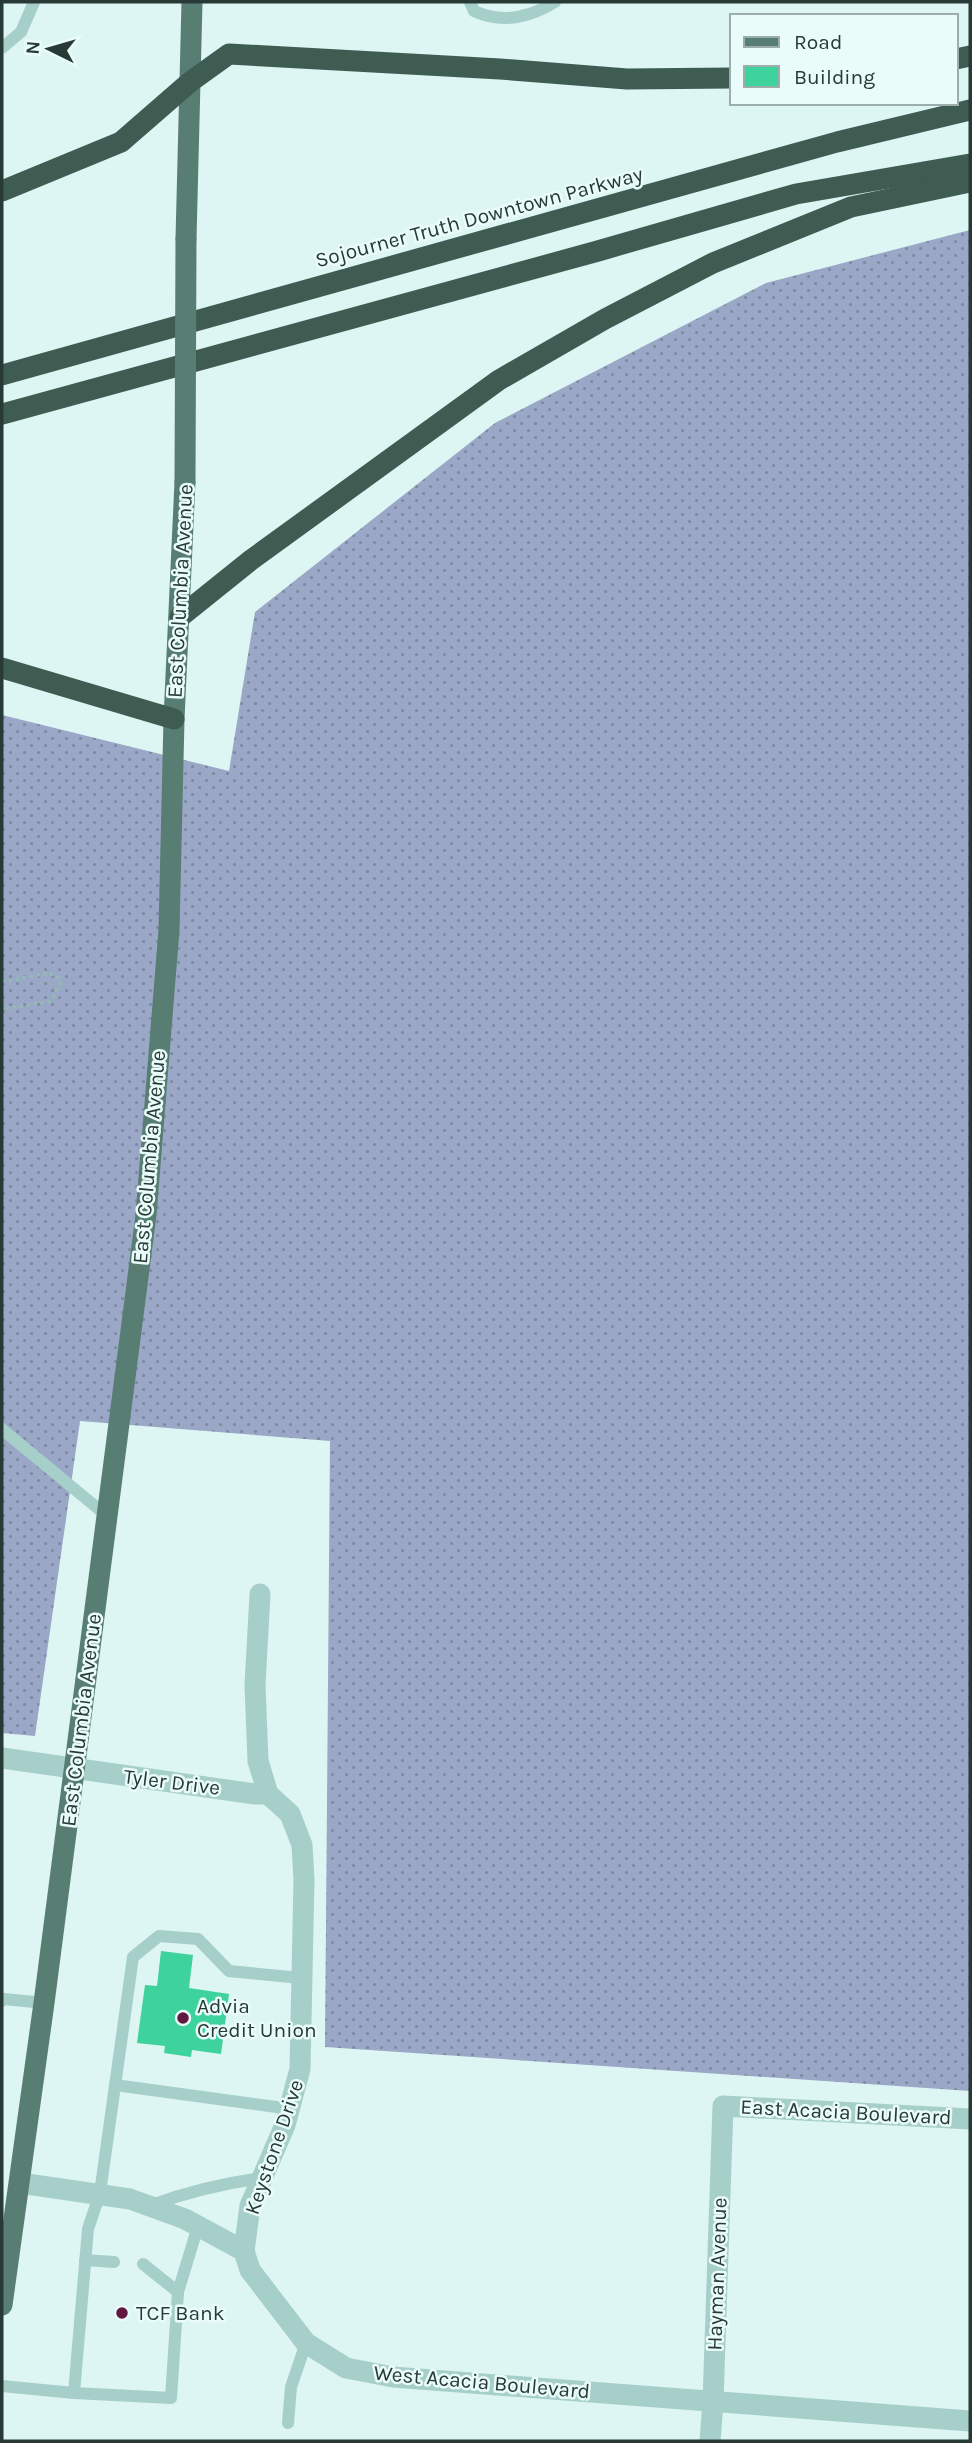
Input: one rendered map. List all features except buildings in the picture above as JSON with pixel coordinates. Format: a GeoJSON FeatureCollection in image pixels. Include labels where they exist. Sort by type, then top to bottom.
{"type":"FeatureCollection","features":[{"type":"Feature","properties":{"kind":"highway"},"geometry":{"type":"LineString","coordinates":[[2,191],[121,142],[190,82],[229,54],[486,68],[627,79],[730,78]]}},
{"type":"Feature","properties":{"kind":"highway","name":"Sojourner Truth Downtown Parkway"},"geometry":{"type":"LineString","coordinates":[[2,375],[837,142],[970,110]]}},
{"type":"Feature","properties":{"kind":"highway"},"geometry":{"type":"LineString","coordinates":[[2,414],[796,194],[970,164]]}},
{"type":"Feature","properties":{"kind":"highway"},"geometry":{"type":"LineString","coordinates":[[180,617],[251,560],[499,380],[605,319],[713,263],[852,207],[970,182]]}},
{"type":"Feature","properties":{"kind":"highway"},"geometry":{"type":"LineString","coordinates":[[2,668],[174,719]]}},
{"type":"Feature","properties":{"kind":"main road","name":"East Columbia Avenue"},"geometry":{"type":"LineString","coordinates":[[2,2305],[146,1215],[169,930],[174,719],[185,482],[186,239],[192,2]]}},
{"type":"Feature","properties":{"kind":"street","name":"Keystone Drive"},"geometry":{"type":"LineString","coordinates":[[244,2251],[250,2206],[291,2109],[300,2070],[304,1880],[302,1845],[290,1814],[268,1794],[258,1761],[255,1685],[260,1594]]}},
{"type":"Feature","properties":{"kind":"street","name":"Tyler Drive"},"geometry":{"type":"LineString","coordinates":[[2,1758],[268,1794]]}},
{"type":"Feature","properties":{"kind":"street","name":"East Acacia Boulevard"},"geometry":{"type":"LineString","coordinates":[[723,2106],[970,2119]]}},
{"type":"Feature","properties":{"kind":"street","name":"Hayman Avenue"},"geometry":{"type":"LineString","coordinates":[[710,2441],[723,2106]]}},
{"type":"Feature","properties":{"kind":"street"},"geometry":{"type":"LineString","coordinates":[[20,2183],[100,2193],[149,2206],[185,2219],[244,2251]]}},
{"type":"Feature","properties":{"kind":"street","name":"West Acacia Boulevard"},"geometry":{"type":"LineString","coordinates":[[244,2251],[250,2270],[306,2343],[346,2368],[393,2377],[970,2421]]}},
{"type":"Feature","properties":{"kind":"lane"},"geometry":{"type":"LineString","coordinates":[[2,48],[21,32],[34,2]]}},
{"type":"Feature","properties":{"kind":"lane"},"geometry":{"type":"LineString","coordinates":[[470,2],[474,11],[487,17],[504,18],[526,17],[555,2]]}},
{"type":"Feature","properties":{"kind":"lane"},"geometry":{"type":"LineString","coordinates":[[2,1429],[107,1516]]}},
{"type":"Feature","properties":{"kind":"lane"},"geometry":{"type":"LineString","coordinates":[[74,2393],[88,2229],[100,2193],[133,1957],[159,1936],[198,1939],[229,1971],[301,1978]]}},
{"type":"Feature","properties":{"kind":"lane"},"geometry":{"type":"LineString","coordinates":[[3,1998],[44,2003]]}},
{"type":"Feature","properties":{"kind":"lane"},"geometry":{"type":"LineString","coordinates":[[115,2085],[291,2109]]}},
{"type":"Feature","properties":{"kind":"lane"},"geometry":{"type":"LineString","coordinates":[[149,2206],[179,2194],[226,2182],[263,2178]]}},
{"type":"Feature","properties":{"kind":"lane"},"geometry":{"type":"LineString","coordinates":[[2,2386],[171,2398],[178,2292],[198,2226]]}},
{"type":"Feature","properties":{"kind":"lane"},"geometry":{"type":"LineString","coordinates":[[85,2260],[114,2262]]}},
{"type":"Feature","properties":{"kind":"lane"},"geometry":{"type":"LineString","coordinates":[[143,2264],[178,2292]]}},
{"type":"Feature","properties":{"kind":"lane"},"geometry":{"type":"LineString","coordinates":[[288,2423],[291,2387],[306,2343]]}},
{"type":"Feature","properties":{"kind":"path"},"geometry":{"type":"LineString","coordinates":[[2,982],[49,973],[59,978],[60,984],[53,998],[47,1002],[2,1009]]}},
{"type":"Feature","properties":{"kind":"shaded area"},"geometry":{"type":"Polygon","coordinates":[[[970,230],[970,2091],[325,2047],[330,1441],[80,1421],[35,1736],[2,1733],[2,715],[229,771],[255,612],[495,423],[766,283],[970,230]]]}},
{"type":"Feature","properties":{"kind":"place","name":"Advia Credit Union"},"geometry":{"type":"Point","coordinates":[183,2018]}},
{"type":"Feature","properties":{"kind":"place","name":"TCF Bank"},"geometry":{"type":"Point","coordinates":[122,2313]}}]}
